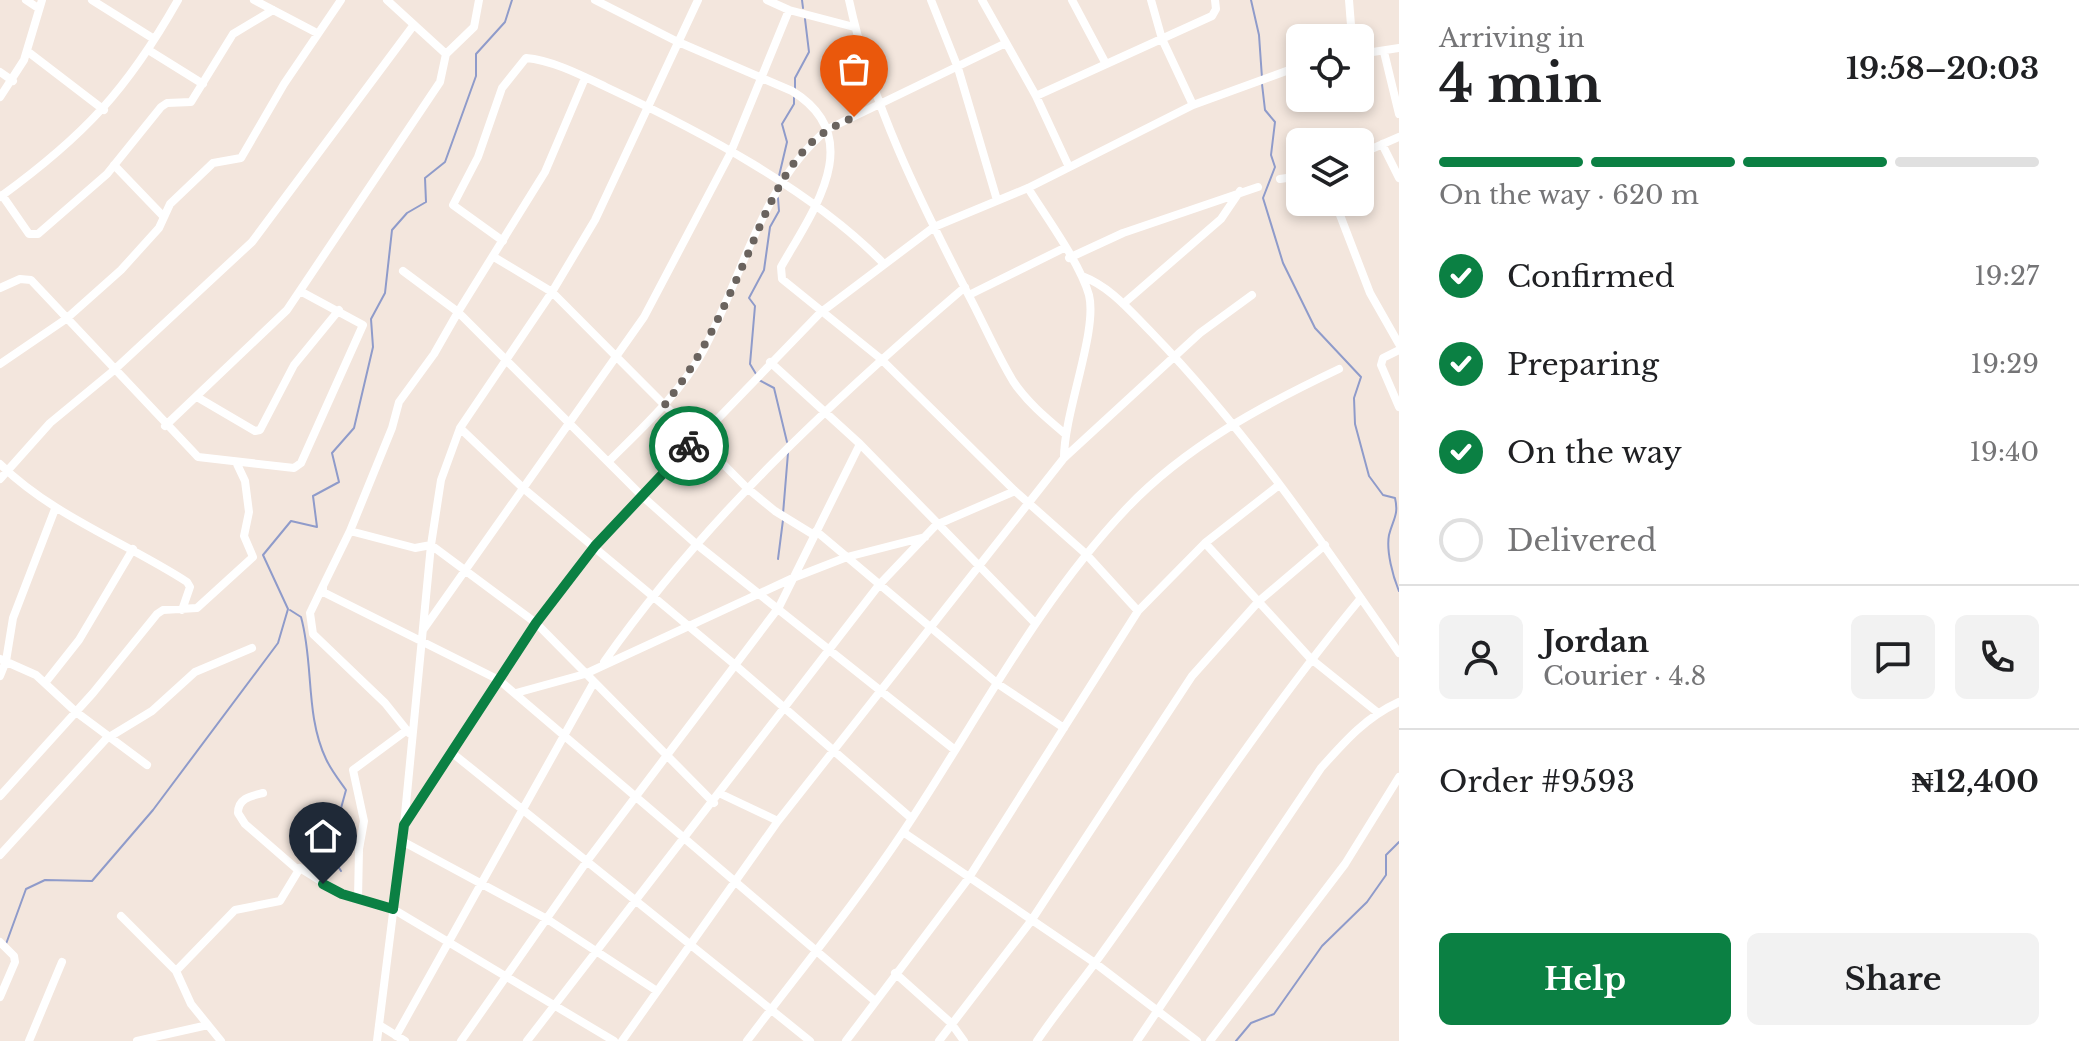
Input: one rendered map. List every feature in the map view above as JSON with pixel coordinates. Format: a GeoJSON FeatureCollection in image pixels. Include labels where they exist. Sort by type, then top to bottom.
{"type":"FeatureCollection","features":[{"type":"Feature","properties":{"kind":"street"},"geometry":{"type":"LineString","coordinates":[[0,97],[13,81],[27,51],[40,4],[26,0]]}},
{"type":"Feature","properties":{"kind":"street"},"geometry":{"type":"LineString","coordinates":[[92,0],[154,39]]}},
{"type":"Feature","properties":{"kind":"street"},"geometry":{"type":"LineString","coordinates":[[178,0],[150,51],[104,110],[45,163],[1,196],[29,234],[38,234],[114,165],[161,107],[167,103],[191,102],[233,34],[273,10]]}},
{"type":"Feature","properties":{"kind":"street"},"geometry":{"type":"LineString","coordinates":[[255,0],[317,33]]}},
{"type":"Feature","properties":{"kind":"street"},"geometry":{"type":"LineString","coordinates":[[0,364],[66,319],[121,270],[159,228],[163,216],[213,163],[241,158],[317,33],[341,0]]}},
{"type":"Feature","properties":{"kind":"street"},"geometry":{"type":"LineString","coordinates":[[387,0],[446,54]]}},
{"type":"Feature","properties":{"kind":"street"},"geometry":{"type":"LineString","coordinates":[[165,426],[263,337],[300,291],[440,82],[446,54],[474,27],[479,0]]}},
{"type":"Feature","properties":{"kind":"street"},"geometry":{"type":"LineString","coordinates":[[595,0],[759,80],[800,96],[828,129],[829,175],[816,207],[780,273],[820,313],[881,359],[1015,491],[1030,501],[1086,554],[1138,611]]}},
{"type":"Feature","properties":{"kind":"street"},"geometry":{"type":"LineString","coordinates":[[377,1041],[404,825],[409,733],[441,480],[460,428],[552,292],[614,184],[676,41],[698,0]]}},
{"type":"Feature","properties":{"kind":"street"},"geometry":{"type":"LineString","coordinates":[[767,0],[789,10],[854,27]]}},
{"type":"Feature","properties":{"kind":"street"},"geometry":{"type":"LineString","coordinates":[[849,0],[854,27],[881,105],[934,227],[1013,382],[1034,408],[1064,433]]}},
{"type":"Feature","properties":{"kind":"street"},"geometry":{"type":"LineString","coordinates":[[931,0],[958,68],[997,200]]}},
{"type":"Feature","properties":{"kind":"street"},"geometry":{"type":"LineString","coordinates":[[982,0],[1036,96],[1069,167]]}},
{"type":"Feature","properties":{"kind":"street"},"geometry":{"type":"LineString","coordinates":[[1072,0],[1106,64]]}},
{"type":"Feature","properties":{"kind":"street"},"geometry":{"type":"LineString","coordinates":[[1151,0],[1162,39],[1193,105]]}},
{"type":"Feature","properties":{"kind":"street"},"geometry":{"type":"LineString","coordinates":[[1036,96],[1212,16],[1216,9],[1215,0]]}},
{"type":"Feature","properties":{"kind":"street"},"geometry":{"type":"LineString","coordinates":[[1349,0],[1351,24]]}},
{"type":"Feature","properties":{"kind":"street"},"geometry":{"type":"LineString","coordinates":[[422,632],[644,317],[730,154],[789,10]]}},
{"type":"Feature","properties":{"kind":"street"},"geometry":{"type":"LineString","coordinates":[[0,479],[3,468],[50,423],[113,371],[252,242],[413,26]]}},
{"type":"Feature","properties":{"kind":"street"},"geometry":{"type":"LineString","coordinates":[[608,462],[665,404],[703,351],[770,203],[811,143],[828,129],[1006,43]]}},
{"type":"Feature","properties":{"kind":"street"},"geometry":{"type":"LineString","coordinates":[[1374,53],[1399,48]]}},
{"type":"Feature","properties":{"kind":"street"},"geometry":{"type":"LineString","coordinates":[[27,51],[104,110]]}},
{"type":"Feature","properties":{"kind":"street"},"geometry":{"type":"LineString","coordinates":[[150,51],[203,84]]}},
{"type":"Feature","properties":{"kind":"street"},"geometry":{"type":"LineString","coordinates":[[1384,52],[1399,114]]}},
{"type":"Feature","properties":{"kind":"street"},"geometry":{"type":"LineString","coordinates":[[503,241],[453,205],[478,157],[502,88],[526,58],[585,78],[647,106],[783,183],[855,234],[884,264]]}},
{"type":"Feature","properties":{"kind":"street"},"geometry":{"type":"LineString","coordinates":[[404,825],[536,623],[595,546],[820,313],[934,227],[1028,188],[1193,105],[1286,70]]}},
{"type":"Feature","properties":{"kind":"street"},"geometry":{"type":"LineString","coordinates":[[0,72],[13,81]]}},
{"type":"Feature","properties":{"kind":"street"},"geometry":{"type":"LineString","coordinates":[[409,733],[385,703],[313,634],[310,613],[350,531],[392,428],[399,402],[434,354],[545,172],[585,78]]}},
{"type":"Feature","properties":{"kind":"street"},"geometry":{"type":"LineString","coordinates":[[1374,148],[1399,137]]}},
{"type":"Feature","properties":{"kind":"street"},"geometry":{"type":"LineString","coordinates":[[1382,144],[1399,178]]}},
{"type":"Feature","properties":{"kind":"street"},"geometry":{"type":"LineString","coordinates":[[114,165],[163,216]]}},
{"type":"Feature","properties":{"kind":"street"},"geometry":{"type":"LineString","coordinates":[[1280,179],[1286,178]]}},
{"type":"Feature","properties":{"kind":"street"},"geometry":{"type":"LineString","coordinates":[[1069,258],[1123,233],[1258,187]]}},
{"type":"Feature","properties":{"kind":"street"},"geometry":{"type":"LineString","coordinates":[[1028,188],[1082,276],[1089,297],[1090,320],[1064,433],[1064,458]]}},
{"type":"Feature","properties":{"kind":"street"},"geometry":{"type":"LineString","coordinates":[[1123,304],[1221,219],[1240,191]]}},
{"type":"Feature","properties":{"kind":"street"},"geometry":{"type":"LineString","coordinates":[[1340,216],[1370,293],[1399,347],[1383,358],[1381,365],[1399,407]]}},
{"type":"Feature","properties":{"kind":"street"},"geometry":{"type":"LineString","coordinates":[[604,662],[652,594],[695,543],[782,450],[826,413],[881,359],[967,291],[1064,248]]}},
{"type":"Feature","properties":{"kind":"street"},"geometry":{"type":"LineString","coordinates":[[494,257],[552,292],[747,488],[775,511],[815,533],[847,557],[998,684],[1064,728]]}},
{"type":"Feature","properties":{"kind":"street"},"geometry":{"type":"LineString","coordinates":[[403,271],[458,312],[642,496],[695,543],[763,594],[955,750]]}},
{"type":"Feature","properties":{"kind":"street"},"geometry":{"type":"LineString","coordinates":[[1082,276],[1108,289],[1174,356],[1325,545],[1399,653]]}},
{"type":"Feature","properties":{"kind":"street"},"geometry":{"type":"LineString","coordinates":[[0,288],[20,279],[31,280],[113,371],[198,457],[237,464],[294,468],[301,463],[363,325],[300,291]]}},
{"type":"Feature","properties":{"kind":"street"},"geometry":{"type":"LineString","coordinates":[[622,1041],[778,821],[1064,458],[1174,356],[1252,295]]}},
{"type":"Feature","properties":{"kind":"street"},"geometry":{"type":"LineString","coordinates":[[197,397],[255,431],[260,430],[294,365],[339,310]]}},
{"type":"Feature","properties":{"kind":"street"},"geometry":{"type":"LineString","coordinates":[[770,362],[860,444],[1035,623]]}},
{"type":"Feature","properties":{"kind":"street"},"geometry":{"type":"LineString","coordinates":[[747,1041],[903,832],[1035,623],[1086,554],[1129,506],[1165,473],[1232,425],[1339,369]]}},
{"type":"Feature","properties":{"kind":"street"},"geometry":{"type":"LineString","coordinates":[[460,428],[523,488],[690,626],[911,818]]}},
{"type":"Feature","properties":{"kind":"street"},"geometry":{"type":"LineString","coordinates":[[461,1041],[664,754],[779,607],[860,444]]}},
{"type":"Feature","properties":{"kind":"street"},"geometry":{"type":"LineString","coordinates":[[0,796],[76,712],[157,614],[163,610],[197,608],[253,557],[244,536],[249,512],[245,481],[237,464]]}},
{"type":"Feature","properties":{"kind":"street"},"geometry":{"type":"LineString","coordinates":[[3,468],[55,509],[133,549],[189,584],[182,610]]}},
{"type":"Feature","properties":{"kind":"street"},"geometry":{"type":"LineString","coordinates":[[846,1041],[968,879],[1138,611],[1205,543],[1279,485]]}},
{"type":"Feature","properties":{"kind":"street"},"geometry":{"type":"LineString","coordinates":[[527,1041],[634,900],[721,794],[879,585],[936,525],[1015,491]]}},
{"type":"Feature","properties":{"kind":"street"},"geometry":{"type":"LineString","coordinates":[[0,676],[13,618],[55,509]]}},
{"type":"Feature","properties":{"kind":"street"},"geometry":{"type":"LineString","coordinates":[[350,531],[415,548],[431,545],[465,569],[536,623],[714,803]]}},
{"type":"Feature","properties":{"kind":"street"},"geometry":{"type":"LineString","coordinates":[[516,693],[585,674],[604,662],[847,557],[926,536]]}},
{"type":"Feature","properties":{"kind":"street"},"geometry":{"type":"LineString","coordinates":[[1205,543],[1310,658],[1377,712]]}},
{"type":"Feature","properties":{"kind":"street"},"geometry":{"type":"LineString","coordinates":[[939,1041],[1031,921],[1192,676],[1259,601],[1325,545]]}},
{"type":"Feature","properties":{"kind":"street"},"geometry":{"type":"LineString","coordinates":[[45,683],[79,640],[133,549]]}},
{"type":"Feature","properties":{"kind":"street"},"geometry":{"type":"LineString","coordinates":[[323,586],[327,596],[499,680],[737,879],[875,1001]]}},
{"type":"Feature","properties":{"kind":"street"},"geometry":{"type":"LineString","coordinates":[[1037,1041],[1310,658],[1361,598]]}},
{"type":"Feature","properties":{"kind":"street"},"geometry":{"type":"LineString","coordinates":[[0,855],[110,736],[152,711],[195,672],[252,648]]}},
{"type":"Feature","properties":{"kind":"street"},"geometry":{"type":"LineString","coordinates":[[3,660],[45,683],[76,712],[147,765]]}},
{"type":"Feature","properties":{"kind":"street"},"geometry":{"type":"LineString","coordinates":[[396,1036],[594,682]]}},
{"type":"Feature","properties":{"kind":"street"},"geometry":{"type":"LineString","coordinates":[[1137,1041],[1321,768],[1377,712],[1399,702]]}},
{"type":"Feature","properties":{"kind":"street"},"geometry":{"type":"LineString","coordinates":[[358,899],[359,849],[364,821],[353,770],[409,733]]}},
{"type":"Feature","properties":{"kind":"street"},"geometry":{"type":"LineString","coordinates":[[451,752],[810,1041]]}},
{"type":"Feature","properties":{"kind":"street"},"geometry":{"type":"LineString","coordinates":[[1210,1041],[1345,864],[1399,777]]}},
{"type":"Feature","properties":{"kind":"street"},"geometry":{"type":"LineString","coordinates":[[263,793],[246,797],[239,803],[238,813],[245,824],[298,870],[358,899],[393,909],[614,1041]]}},
{"type":"Feature","properties":{"kind":"street"},"geometry":{"type":"LineString","coordinates":[[721,794],[778,821]]}},
{"type":"Feature","properties":{"kind":"street"},"geometry":{"type":"LineString","coordinates":[[903,832],[1160,1009],[1197,1041]]}},
{"type":"Feature","properties":{"kind":"street"},"geometry":{"type":"LineString","coordinates":[[402,841],[547,919],[657,991]]}},
{"type":"Feature","properties":{"kind":"street"},"geometry":{"type":"LineString","coordinates":[[176,971],[235,910],[280,901],[298,870]]}},
{"type":"Feature","properties":{"kind":"street"},"geometry":{"type":"LineString","coordinates":[[121,916],[176,971],[191,1004],[221,1041]]}},
{"type":"Feature","properties":{"kind":"street"},"geometry":{"type":"LineString","coordinates":[[0,942],[14,956],[15,962],[0,997]]}},
{"type":"Feature","properties":{"kind":"street"},"geometry":{"type":"LineString","coordinates":[[29,1041],[62,962]]}},
{"type":"Feature","properties":{"kind":"street"},"geometry":{"type":"LineString","coordinates":[[895,973],[951,1023],[964,1041]]}},
{"type":"Feature","properties":{"kind":"street"},"geometry":{"type":"LineString","coordinates":[[137,1041],[208,1025]]}},
{"type":"Feature","properties":{"kind":"street"},"geometry":{"type":"LineString","coordinates":[[379,1025],[405,1041]]}},
{"type":"Feature","properties":{"kind":"street"},"geometry":{"type":"LineString","coordinates":[[181,1041],[191,1029]]}},
{"type":"Feature","properties":{"kind":"waterway"},"geometry":{"type":"LineString","coordinates":[[6,944],[26,889],[45,880],[92,881],[153,810],[278,643],[288,609],[263,555],[291,521],[317,527],[313,496],[339,482],[332,453],[354,428],[373,347],[371,319],[385,293],[392,230],[407,213],[426,202],[425,178],[445,162],[476,76],[476,54],[505,22],[512,0]]}},
{"type":"Feature","properties":{"kind":"waterway"},"geometry":{"type":"LineString","coordinates":[[802,0],[803,8]]}},
{"type":"Feature","properties":{"kind":"waterway"},"geometry":{"type":"LineString","coordinates":[[1251,0],[1259,35],[1262,78]]}},
{"type":"Feature","properties":{"kind":"waterway"},"geometry":{"type":"LineString","coordinates":[[795,89],[795,78],[809,52],[805,19]]}},
{"type":"Feature","properties":{"kind":"waterway"},"geometry":{"type":"LineString","coordinates":[[1262,84],[1265,110],[1275,122],[1271,155],[1275,167],[1263,198],[1283,263],[1315,328],[1361,377],[1354,398],[1355,424],[1369,476],[1383,495],[1395,498],[1396,513],[1388,549],[1399,591]]}},
{"type":"Feature","properties":{"kind":"waterway"},"geometry":{"type":"LineString","coordinates":[[779,176],[787,142],[782,124],[794,104],[794,95]]}},
{"type":"Feature","properties":{"kind":"waterway"},"geometry":{"type":"LineString","coordinates":[[756,374],[750,364],[755,306],[749,298],[764,270],[770,227],[779,211],[778,198]]}},
{"type":"Feature","properties":{"kind":"waterway"},"geometry":{"type":"LineString","coordinates":[[759,380],[774,388],[787,442]]}},
{"type":"Feature","properties":{"kind":"waterway"},"geometry":{"type":"LineString","coordinates":[[783,514],[788,453]]}},
{"type":"Feature","properties":{"kind":"waterway"},"geometry":{"type":"LineString","coordinates":[[778,559],[783,520]]}},
{"type":"Feature","properties":{"kind":"waterway"},"geometry":{"type":"LineString","coordinates":[[290,610],[301,617],[305,635],[312,707],[319,742],[328,763],[346,790],[329,852],[341,871]]}},
{"type":"Feature","properties":{"kind":"waterway"},"geometry":{"type":"LineString","coordinates":[[1236,1041],[1251,1023],[1274,1014],[1322,946],[1367,902],[1386,875],[1386,855],[1399,842]]}},
{"type":"Feature","properties":{"kind":"way so far"},"geometry":{"type":"LineString","coordinates":[[689,446],[697,438],[665,404],[703,351],[770,203],[795,165],[811,143],[828,129],[854,117]]}},
{"type":"Feature","properties":{"kind":"route"},"geometry":{"type":"LineString","coordinates":[[323,884],[342,894],[393,909],[404,825],[536,623],[595,546],[689,446]]}}]}
